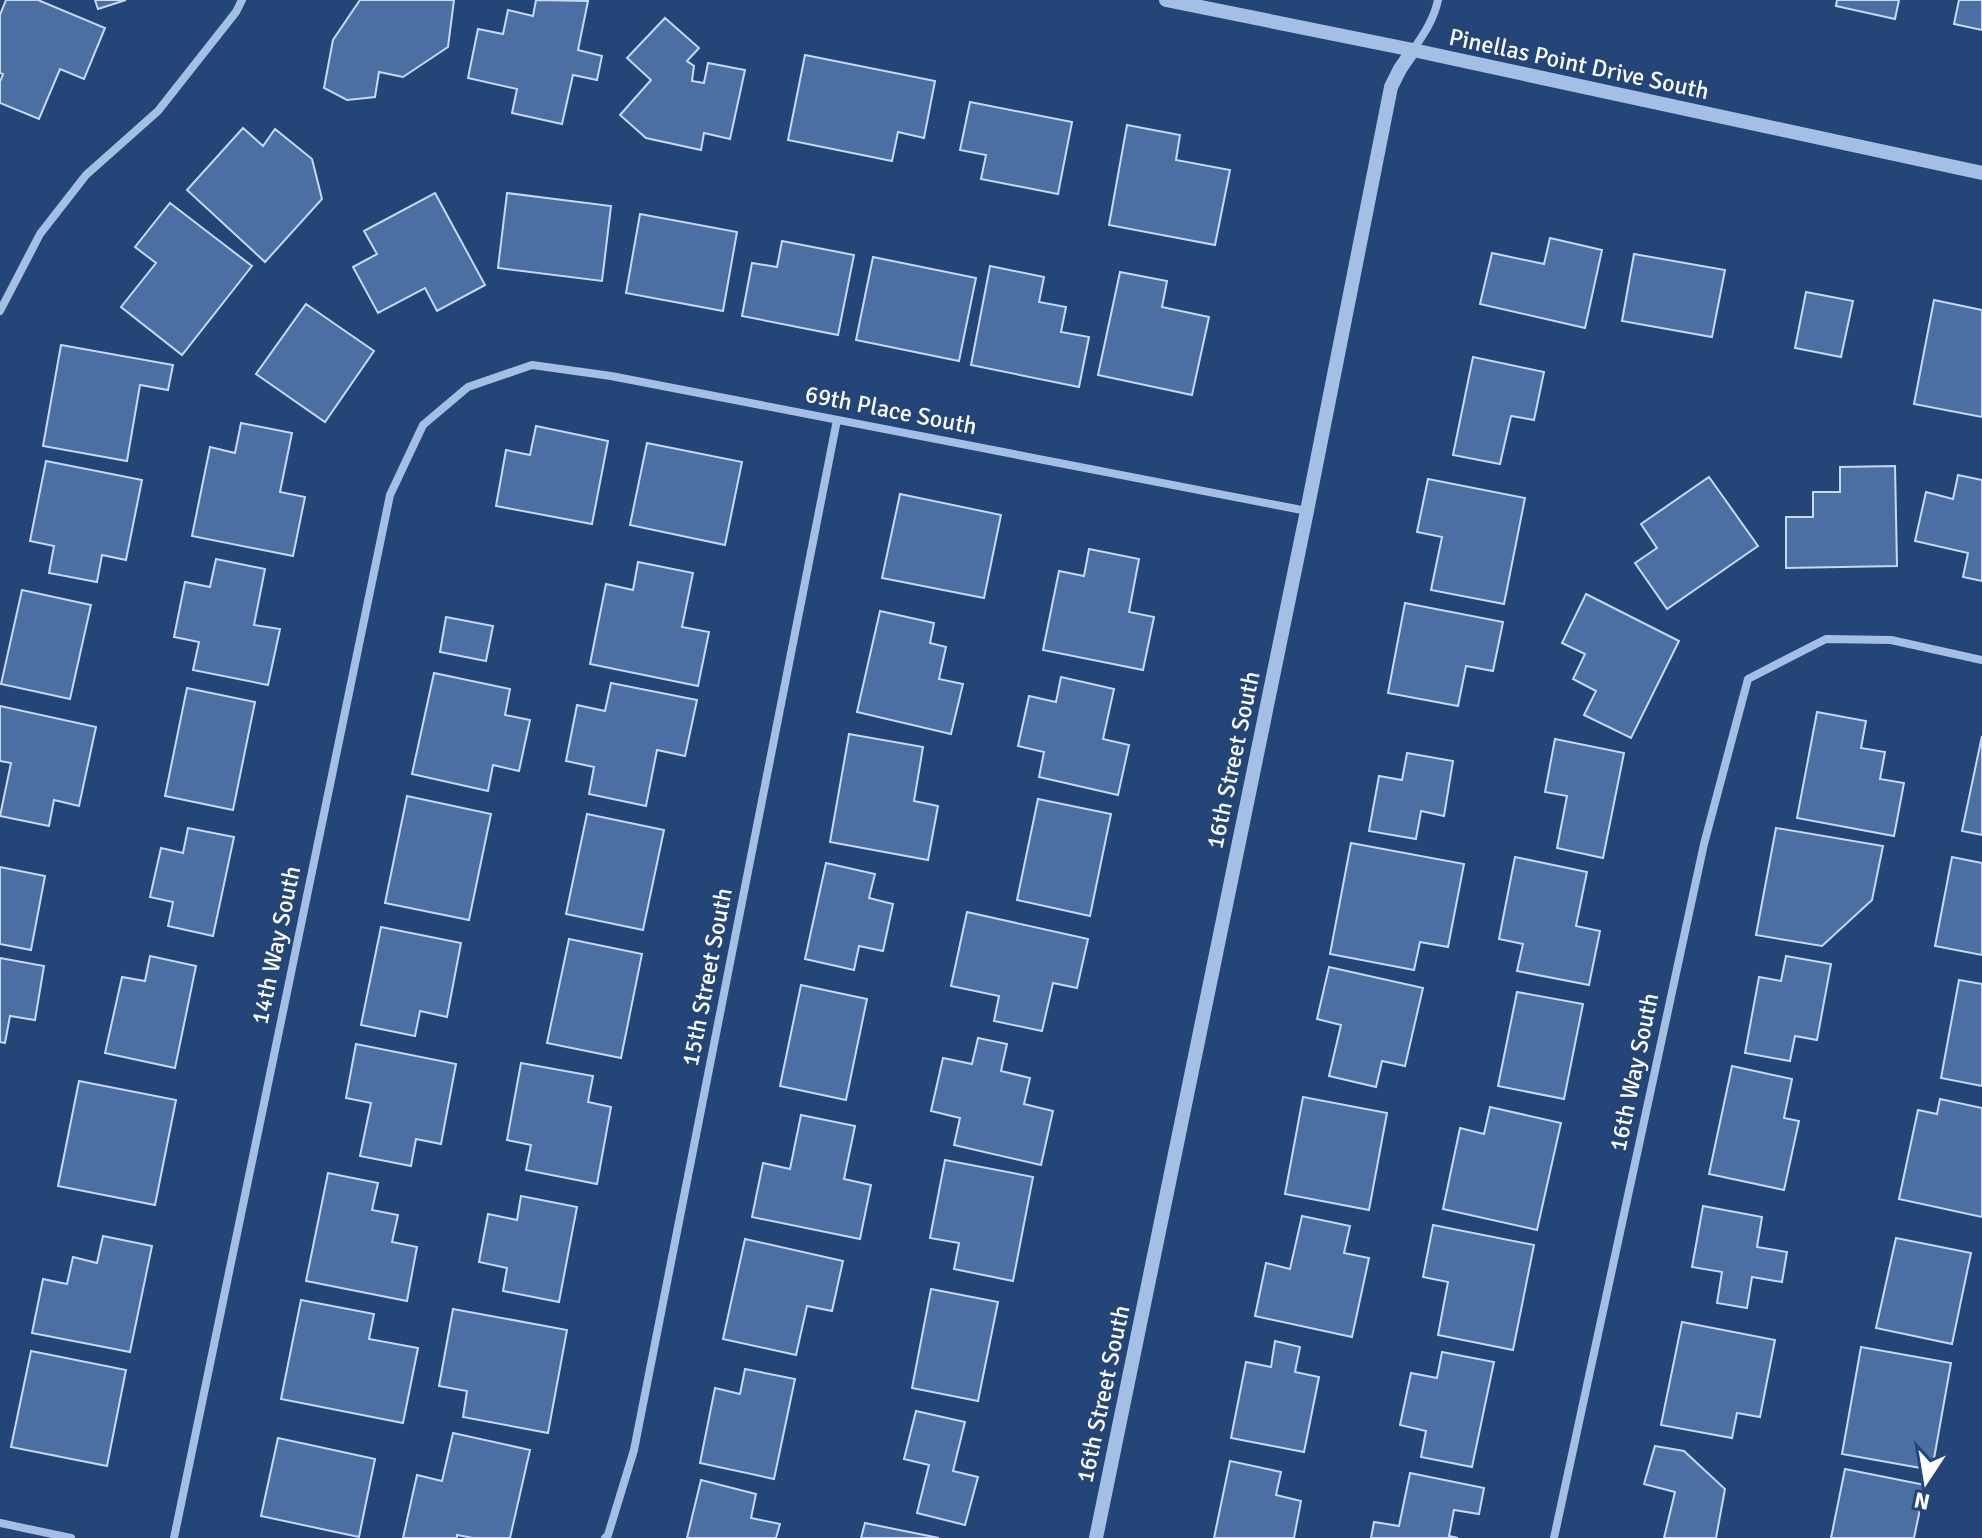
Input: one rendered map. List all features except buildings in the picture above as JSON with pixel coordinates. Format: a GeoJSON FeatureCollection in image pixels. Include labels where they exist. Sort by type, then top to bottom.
{"type":"FeatureCollection","features":[{"type":"Feature","properties":{"kind":"street"},"geometry":{"type":"LineString","coordinates":[[0,311],[40,234],[86,175],[158,111],[236,12],[242,0]]}},
{"type":"Feature","properties":{"kind":"street","name":"Pinellas Point Drive South"},"geometry":{"type":"LineString","coordinates":[[1166,0],[1982,173]]}},
{"type":"Feature","properties":{"kind":"street","name":"16th Street South"},"geometry":{"type":"LineString","coordinates":[[1096,1538],[1391,87],[1425,32],[1438,0]]}},
{"type":"Feature","properties":{"kind":"street","name":"69th Place South"},"geometry":{"type":"LineString","coordinates":[[468,387],[532,365],[611,376],[1307,511]]}},
{"type":"Feature","properties":{"kind":"street","name":"14th Way South"},"geometry":{"type":"LineString","coordinates":[[174,1538],[390,495],[423,425],[468,387]]}},
{"type":"Feature","properties":{"kind":"street","name":"15th Street South"},"geometry":{"type":"LineString","coordinates":[[605,1538],[634,1450],[837,420]]}},
{"type":"Feature","properties":{"kind":"street","name":"16th Way South"},"geometry":{"type":"LineString","coordinates":[[1554,1538],[1704,844],[1748,679],[1826,639],[1891,640],[1982,660]]}},
{"type":"Feature","properties":{"kind":"street"},"geometry":{"type":"LineString","coordinates":[[0,1523],[71,1538]]}}]}
